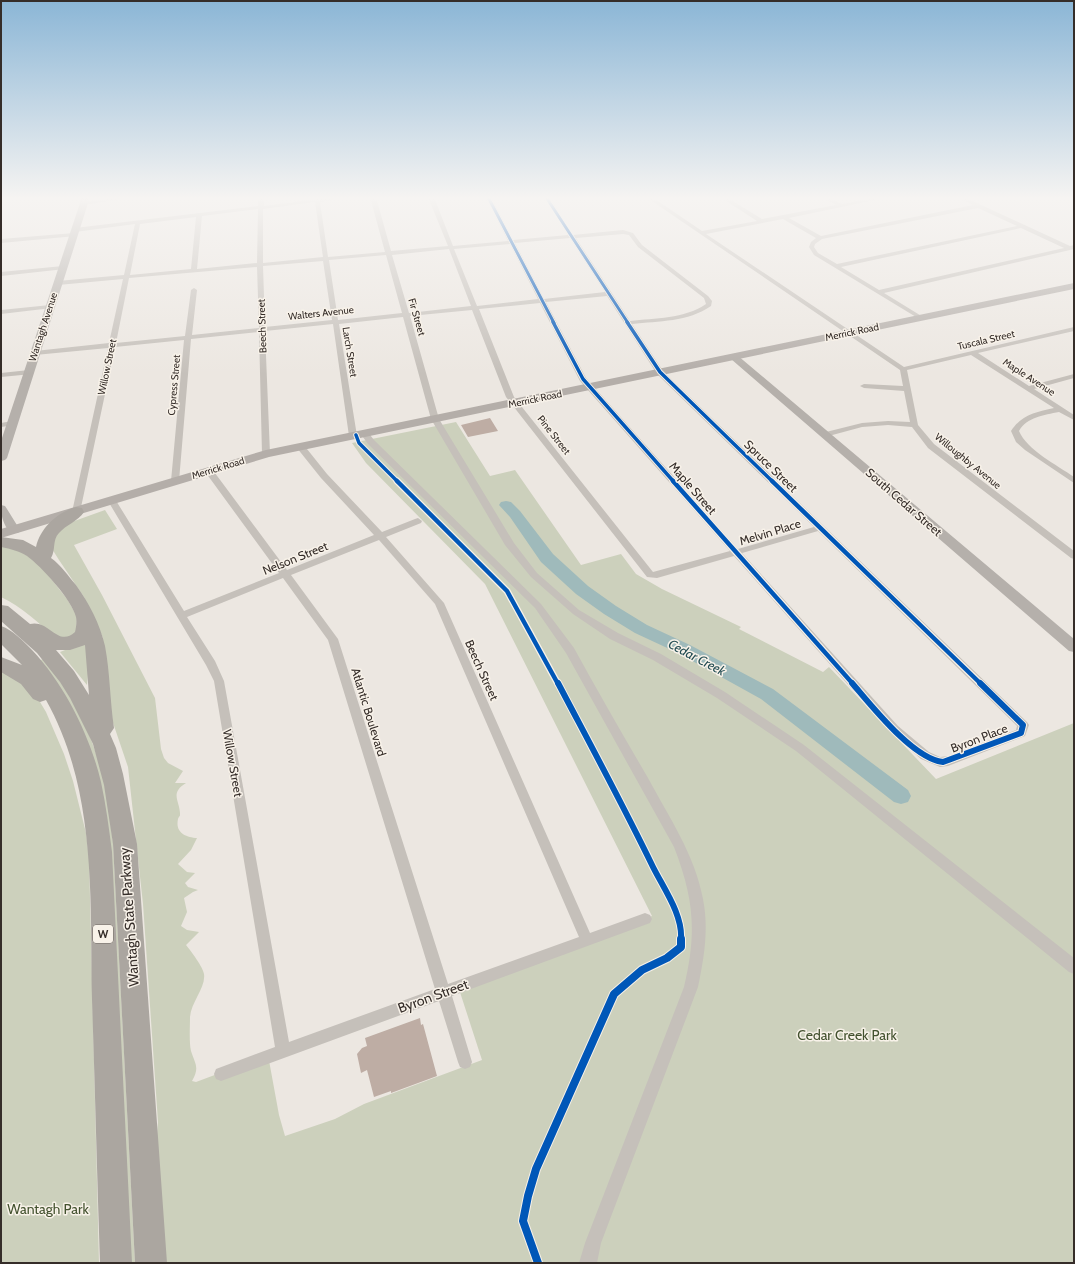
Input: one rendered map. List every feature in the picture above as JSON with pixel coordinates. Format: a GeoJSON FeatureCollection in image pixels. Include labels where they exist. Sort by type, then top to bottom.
{"type":"FeatureCollection","features":[{"type":"Feature","properties":{"kind":"highway"},"geometry":{"type":"LineString","coordinates":[[45,554],[44,543],[49,533],[76,512]]}},
{"type":"Feature","properties":{"kind":"highway"},"geometry":{"type":"LineString","coordinates":[[8,532],[34,541],[45,554],[54,571]]}},
{"type":"Feature","properties":{"kind":"highway"},"geometry":{"type":"LineString","coordinates":[[1,542],[11,542],[29,550],[41,558],[54,571],[76,600],[92,632],[95,646],[98,692],[94,754]]}},
{"type":"Feature","properties":{"kind":"highway"},"geometry":{"type":"LineString","coordinates":[[1,610],[35,628],[55,643],[66,644],[79,640],[82,636],[85,630],[85,617]]}},
{"type":"Feature","properties":{"kind":"highway","name":"Wantagh State Parkway"},"geometry":{"type":"LineString","coordinates":[[1,610],[22,627],[47,651],[70,680],[88,711],[94,754],[93,799],[100,852],[116,1263]]}},
{"type":"Feature","properties":{"kind":"highway","name":"Wantagh State Parkway"},"geometry":{"type":"LineString","coordinates":[[1,633],[29,660],[52,691],[68,722],[94,754],[116,790],[125,844],[151,1263]]}},
{"type":"Feature","properties":{"kind":"highway"},"geometry":{"type":"LineString","coordinates":[[1,664],[24,675],[94,754]]}},
{"type":"Feature","properties":{"kind":"main road","name":"Wantagh Avenue"},"geometry":{"type":"LineString","coordinates":[[1,458],[67,256]]}},
{"type":"Feature","properties":{"kind":"main road","name":"Merrick Road"},"geometry":{"type":"LineString","coordinates":[[8,532],[266,454],[300,446],[515,403],[1074,286]]}},
{"type":"Feature","properties":{"kind":"main road","name":"South Cedar Street"},"geometry":{"type":"LineString","coordinates":[[734,357],[1074,647]]}},
{"type":"Feature","properties":{"kind":"main road"},"geometry":{"type":"LineString","coordinates":[[1,509],[8,532]]}},
{"type":"Feature","properties":{"kind":"street","name":"Willow Street"},"geometry":{"type":"LineString","coordinates":[[76,512],[131,256]]}},
{"type":"Feature","properties":{"kind":"street"},"geometry":{"type":"LineString","coordinates":[[194,271],[196,256]]}},
{"type":"Feature","properties":{"kind":"street","name":"Beech Street"},"geometry":{"type":"LineString","coordinates":[[260,256],[266,454]]}},
{"type":"Feature","properties":{"kind":"street","name":"Larch Street"},"geometry":{"type":"LineString","coordinates":[[326,256],[335,322],[359,434]]}},
{"type":"Feature","properties":{"kind":"street"},"geometry":{"type":"LineString","coordinates":[[58,283],[358,256]]}},
{"type":"Feature","properties":{"kind":"street","name":"Fir Street"},"geometry":{"type":"LineString","coordinates":[[390,256],[435,419],[510,545],[524,564],[545,586],[584,617],[614,636],[657,657],[715,691],[800,748],[1074,967]]}},
{"type":"Feature","properties":{"kind":"street","name":"Pine Street"},"geometry":{"type":"LineString","coordinates":[[454,256],[509,394],[647,572],[650,575],[657,575]]}},
{"type":"Feature","properties":{"kind":"street","name":"Maple Street"},"geometry":{"type":"LineString","coordinates":[[519,256],[583,379],[882,717],[911,745],[929,758]]}},
{"type":"Feature","properties":{"kind":"street","name":"Spruce Street"},"geometry":{"type":"LineString","coordinates":[[584,256],[660,372],[1018,720]]}},
{"type":"Feature","properties":{"kind":"street"},"geometry":{"type":"LineString","coordinates":[[627,323],[662,319],[698,312],[708,305],[709,301],[706,297],[653,256]]}},
{"type":"Feature","properties":{"kind":"street"},"geometry":{"type":"LineString","coordinates":[[735,256],[903,370]]}},
{"type":"Feature","properties":{"kind":"street"},"geometry":{"type":"LineString","coordinates":[[819,256],[921,318]]}},
{"type":"Feature","properties":{"kind":"street"},"geometry":{"type":"LineString","coordinates":[[836,266],[883,256]]}},
{"type":"Feature","properties":{"kind":"street"},"geometry":{"type":"LineString","coordinates":[[878,292],[1037,256]]}},
{"type":"Feature","properties":{"kind":"street"},"geometry":{"type":"LineString","coordinates":[[1,274],[63,268]]}},
{"type":"Feature","properties":{"kind":"street","name":"Cypress Street"},"geometry":{"type":"LineString","coordinates":[[175,482],[188,337],[194,290]]}},
{"type":"Feature","properties":{"kind":"street","name":"Walters Avenue"},"geometry":{"type":"LineString","coordinates":[[35,353],[608,294]]}},
{"type":"Feature","properties":{"kind":"street"},"geometry":{"type":"LineString","coordinates":[[1,312],[50,307]]}},
{"type":"Feature","properties":{"kind":"street","name":"Tuscala Street"},"geometry":{"type":"LineString","coordinates":[[903,370],[1074,329]]}},
{"type":"Feature","properties":{"kind":"street","name":"Maple Avenue"},"geometry":{"type":"LineString","coordinates":[[973,353],[1074,418]]}},
{"type":"Feature","properties":{"kind":"street","name":"Willoughby Avenue"},"geometry":{"type":"LineString","coordinates":[[903,370],[914,425],[931,446],[1074,556]]}},
{"type":"Feature","properties":{"kind":"street"},"geometry":{"type":"LineString","coordinates":[[1,375],[29,372]]}},
{"type":"Feature","properties":{"kind":"street"},"geometry":{"type":"LineString","coordinates":[[1028,388],[1074,376]]}},
{"type":"Feature","properties":{"kind":"street"},"geometry":{"type":"LineString","coordinates":[[864,386],[908,389]]}},
{"type":"Feature","properties":{"kind":"street"},"geometry":{"type":"LineString","coordinates":[[1060,409],[1027,418],[1018,424],[1016,430],[1018,440],[1074,481]]}},
{"type":"Feature","properties":{"kind":"street"},"geometry":{"type":"LineString","coordinates":[[1,425],[12,423]]}},
{"type":"Feature","properties":{"kind":"street"},"geometry":{"type":"LineString","coordinates":[[825,435],[862,425],[888,423],[914,425]]}},
{"type":"Feature","properties":{"kind":"street"},"geometry":{"type":"LineString","coordinates":[[359,434],[370,442],[527,596],[552,624],[570,651],[679,845],[689,868],[695,888],[700,926],[698,949],[691,987],[593,1243],[588,1263]]}},
{"type":"Feature","properties":{"kind":"street","name":"Beech Street"},"geometry":{"type":"LineString","coordinates":[[300,446],[324,476],[380,536],[439,603],[587,940]]}},
{"type":"Feature","properties":{"kind":"street","name":"Atlantic Boulevard"},"geometry":{"type":"LineString","coordinates":[[209,471],[333,639],[465,1062]]}},
{"type":"Feature","properties":{"kind":"street","name":"Willow Street"},"geometry":{"type":"LineString","coordinates":[[112,501],[182,615],[211,664],[219,681],[283,1051]]}},
{"type":"Feature","properties":{"kind":"street","name":"Nelson Street"},"geometry":{"type":"LineString","coordinates":[[182,615],[286,575],[418,521]]}},
{"type":"Feature","properties":{"kind":"street","name":"Melvin Place"},"geometry":{"type":"LineString","coordinates":[[657,575],[820,528]]}},
{"type":"Feature","properties":{"kind":"street","name":"Byron Place"},"geometry":{"type":"LineString","coordinates":[[929,758],[940,762],[952,760],[1021,733],[1023,726],[1018,720]]}},
{"type":"Feature","properties":{"kind":"street","name":"Byron Street"},"geometry":{"type":"LineString","coordinates":[[221,1074],[644,919]]}},
{"type":"Feature","properties":{"kind":"green space","name":"Cedar Creek Park"},"geometry":{"type":"Polygon","coordinates":[[[456,422],[490,476],[515,470],[581,565],[621,554],[636,574],[662,589],[741,627],[739,629],[823,672],[829,667],[936,779],[1074,723],[1074,1263],[164,1263],[156,1148],[158,1122],[143,904],[128,767],[108,708],[102,668],[103,638],[84,597],[49,544],[66,524],[105,510],[117,529],[74,545],[102,595],[155,698],[161,749],[164,758],[168,763],[183,771],[175,783],[186,783],[178,790],[177,793],[180,813],[178,828],[185,835],[197,838],[191,850],[178,864],[187,872],[195,873],[185,883],[188,887],[198,890],[184,898],[187,912],[181,926],[187,930],[199,932],[186,945],[199,963],[204,974],[203,985],[193,1006],[190,1017],[190,1047],[196,1069],[192,1081],[196,1082],[268,1055],[279,1115],[285,1136],[335,1119],[364,1104],[482,1060],[458,986],[652,916],[485,584],[366,463],[352,443],[456,422]]]}},
{"type":"Feature","properties":{"kind":"green space"},"geometry":{"type":"Polygon","coordinates":[[[1,545],[8,545],[37,561],[67,599],[77,616],[76,637],[56,639],[23,610],[1,597],[1,545]]]}},
{"type":"Feature","properties":{"kind":"green space"},"geometry":{"type":"Polygon","coordinates":[[[88,641],[90,653],[87,685],[60,652],[88,641]]]}},
{"type":"Feature","properties":{"kind":"green space"},"geometry":{"type":"Polygon","coordinates":[[[44,659],[72,700],[94,746],[108,802],[113,842],[135,1263],[127,1263],[107,843],[40,660],[44,659]]]}},
{"type":"Feature","properties":{"kind":"green space","name":"Wantagh Park"},"geometry":{"type":"Polygon","coordinates":[[[1,668],[34,692],[46,712],[64,754],[73,781],[86,833],[89,857],[99,1263],[1,1263],[1,668]]]}},
{"type":"Feature","properties":{"kind":"building"},"geometry":{"type":"Polygon","coordinates":[[[490,418],[498,431],[468,437],[461,425],[490,418]]]}},
{"type":"Feature","properties":{"kind":"building"},"geometry":{"type":"Polygon","coordinates":[[[420,1018],[437,1076],[391,1093],[391,1091],[374,1097],[367,1070],[361,1073],[357,1054],[362,1048],[367,1046],[365,1038],[420,1018]]]}},
{"type":"Feature","properties":{"kind":"waterway","name":"Cedar Creek"},"geometry":{"type":"LineString","coordinates":[[506,505],[515,514],[547,558],[582,590],[610,610],[641,629],[684,649],[767,694],[901,796]]}},
{"type":"Feature","properties":{"kind":"cycle path"},"geometry":{"type":"LineString","coordinates":[[519,256],[583,379],[887,723],[925,756],[941,762],[952,760],[1021,733],[1023,725],[660,372],[584,256]]}},
{"type":"Feature","properties":{"kind":"cycle path"},"geometry":{"type":"LineString","coordinates":[[356,435],[359,443],[507,591],[516,605],[625,809],[673,907],[682,929],[681,947],[667,958],[642,970],[614,994],[536,1169],[528,1196],[523,1221],[538,1263]]}}]}
